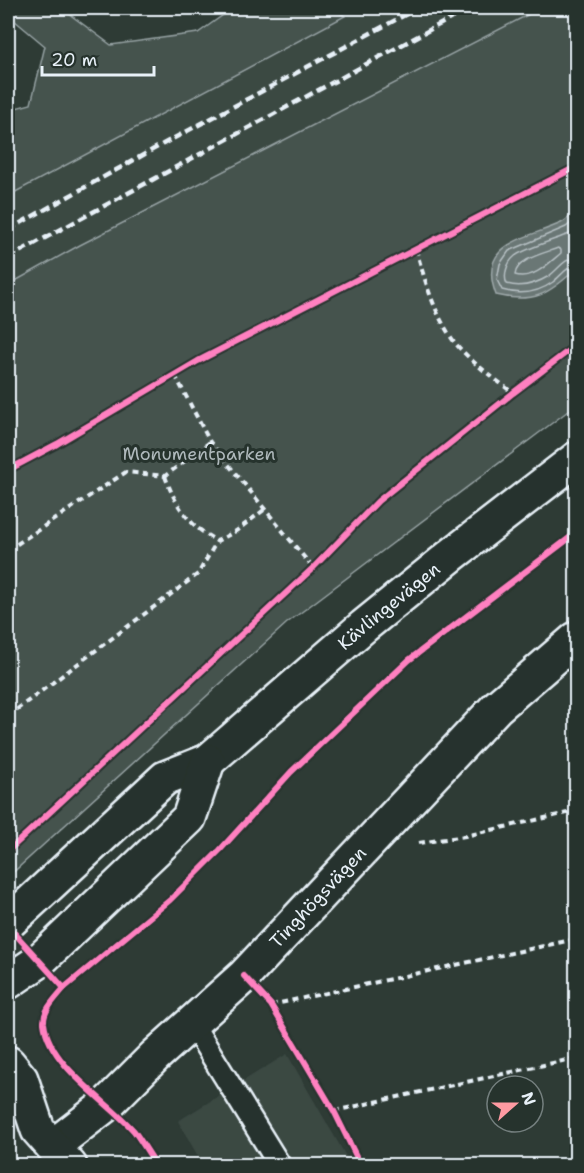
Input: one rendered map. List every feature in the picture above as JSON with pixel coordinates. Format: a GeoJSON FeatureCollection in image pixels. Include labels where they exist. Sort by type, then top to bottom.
{"type":"FeatureCollection","features":[{"type":"Feature","properties":{"kind":"main road","name":"Kävlingevägen"},"geometry":{"type":"LineString","coordinates":[[8,923],[165,778],[208,761],[364,626],[576,459]]}},
{"type":"Feature","properties":{"kind":"main road","name":"Tinghögsvägen"},"geometry":{"type":"LineString","coordinates":[[53,1147],[106,1105],[191,1022],[244,976],[497,707],[576,639]]}},
{"type":"Feature","properties":{"kind":"main road"},"geometry":{"type":"LineString","coordinates":[[8,982],[39,961],[189,818],[208,761]]}},
{"type":"Feature","properties":{"kind":"main road"},"geometry":{"type":"LineString","coordinates":[[8,1063],[21,1079],[53,1147]]}},
{"type":"Feature","properties":{"kind":"main road"},"geometry":{"type":"LineString","coordinates":[[8,1120],[53,1147]]}},
{"type":"Feature","properties":{"kind":"lane"},"geometry":{"type":"LineString","coordinates":[[191,1022],[280,1166]]}},
{"type":"Feature","properties":{"kind":"path"},"geometry":{"type":"LineString","coordinates":[[406,254],[427,244]]}},
{"type":"Feature","properties":{"kind":"path"},"geometry":{"type":"LineString","coordinates":[[417,249],[426,284],[440,317],[456,344],[513,393]]}},
{"type":"Feature","properties":{"kind":"path"},"geometry":{"type":"LineString","coordinates":[[165,381],[183,370]]}},
{"type":"Feature","properties":{"kind":"path"},"geometry":{"type":"LineString","coordinates":[[175,375],[210,442],[312,568]]}},
{"type":"Feature","properties":{"kind":"path"},"geometry":{"type":"LineString","coordinates":[[504,400],[522,386]]}},
{"type":"Feature","properties":{"kind":"path"},"geometry":{"type":"LineString","coordinates":[[8,550],[126,472],[165,476],[210,442]]}},
{"type":"Feature","properties":{"kind":"path"},"geometry":{"type":"LineString","coordinates":[[165,476],[174,500],[201,532],[217,541]]}},
{"type":"Feature","properties":{"kind":"path"},"geometry":{"type":"LineString","coordinates":[[8,716],[198,574],[217,541],[236,531],[264,510]]}},
{"type":"Feature","properties":{"kind":"path"},"geometry":{"type":"LineString","coordinates":[[304,576],[321,559]]}},
{"type":"Feature","properties":{"kind":"path"},"geometry":{"type":"LineString","coordinates":[[418,843],[465,836],[576,811]]}},
{"type":"Feature","properties":{"kind":"path"},"geometry":{"type":"LineString","coordinates":[[271,1005],[576,939]]}},
{"type":"Feature","properties":{"kind":"path"},"geometry":{"type":"LineString","coordinates":[[244,976],[277,1014]]}},
{"type":"Feature","properties":{"kind":"path"},"geometry":{"type":"LineString","coordinates":[[334,1111],[576,1058]]}},
{"type":"Feature","properties":{"kind":"path"},"geometry":{"type":"LineString","coordinates":[[328,1101],[338,1120]]}},
{"type":"Feature","properties":{"kind":"shaded area"},"geometry":{"type":"Polygon","coordinates":[[[361,8],[541,8],[80,245],[8,285],[8,196],[361,8]]]}},
{"type":"Feature","properties":{"kind":"shaded area"},"geometry":{"type":"Polygon","coordinates":[[[287,1054],[351,1165],[203,1165],[178,1121],[287,1054]]]}},
{"type":"Feature","properties":{"kind":"green space"},"geometry":{"type":"Polygon","coordinates":[[[8,8],[61,8],[111,45],[198,33],[233,8],[332,8],[345,16],[8,196],[8,110],[31,104],[45,46],[8,15],[8,8]]]}},
{"type":"Feature","properties":{"kind":"green space","name":"Monumentparken"},"geometry":{"type":"Polygon","coordinates":[[[541,8],[576,8],[576,405],[287,623],[8,877],[8,285],[80,245],[541,8]]]}},
{"type":"Feature","properties":{"kind":"water"},"geometry":{"type":"Polygon","coordinates":[[[576,211],[576,269],[549,291],[540,295],[521,298],[496,295],[492,277],[493,264],[499,253],[520,239],[561,223],[576,211]]]}},
{"type":"Feature","properties":{"kind":"railway"},"geometry":{"type":"LineString","coordinates":[[8,230],[163,144],[418,8]]}},
{"type":"Feature","properties":{"kind":"railway"},"geometry":{"type":"LineString","coordinates":[[8,258],[470,8]]}},
{"type":"Feature","properties":{"kind":"cycle path"},"geometry":{"type":"LineString","coordinates":[[8,470],[57,444],[198,361],[576,167]]}},
{"type":"Feature","properties":{"kind":"cycle path"},"geometry":{"type":"LineString","coordinates":[[8,851],[313,568],[378,501],[576,345]]}},
{"type":"Feature","properties":{"kind":"cycle path"},"geometry":{"type":"LineString","coordinates":[[157,1166],[134,1131],[81,1082],[57,1054],[48,1039],[44,1023],[51,1004],[64,988],[170,900],[220,850],[291,772],[409,660],[576,533]]}},
{"type":"Feature","properties":{"kind":"cycle path"},"geometry":{"type":"LineString","coordinates":[[8,926],[64,988]]}},
{"type":"Feature","properties":{"kind":"cycle path"},"geometry":{"type":"LineString","coordinates":[[244,976],[271,1005],[334,1111],[361,1166]]}}]}
